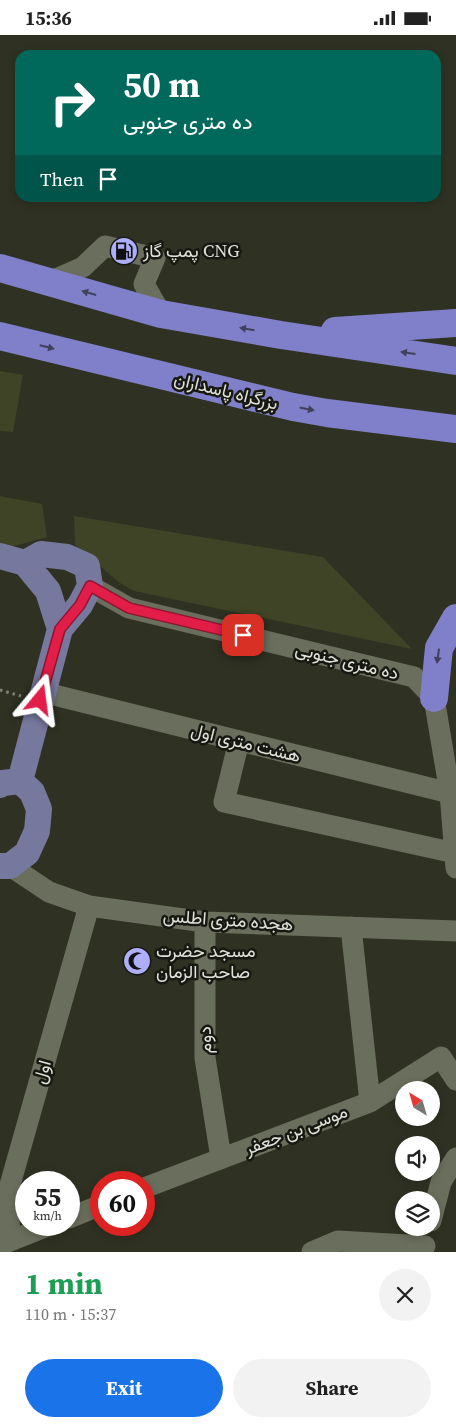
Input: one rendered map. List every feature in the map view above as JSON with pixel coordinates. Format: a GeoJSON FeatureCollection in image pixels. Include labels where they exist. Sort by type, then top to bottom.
{"type":"FeatureCollection","features":[{"type":"Feature","properties":{"kind":"highway"},"geometry":{"type":"LineString","coordinates":[[0,268],[161,314],[281,335],[456,361]]}},
{"type":"Feature","properties":{"kind":"highway"},"geometry":{"type":"LineString","coordinates":[[281,335],[456,323]]}},
{"type":"Feature","properties":{"kind":"highway","name":"بزرگراه پاسداران"},"geometry":{"type":"LineString","coordinates":[[0,336],[302,408],[327,413],[456,429]]}},
{"type":"Feature","properties":{"kind":"highway"},"geometry":{"type":"LineString","coordinates":[[434,698],[439,648],[456,618]]}},
{"type":"Feature","properties":{"kind":"main road"},"geometry":{"type":"LineString","coordinates":[[5,866],[27,853],[38,831],[39,809],[32,791],[10,783],[42,692],[60,629],[80,605],[90,586],[87,566],[67,557],[41,554],[25,563]]}},
{"type":"Feature","properties":{"kind":"main road"},"geometry":{"type":"LineString","coordinates":[[0,556],[25,563],[48,591],[60,629]]}},
{"type":"Feature","properties":{"kind":"street"},"geometry":{"type":"LineString","coordinates":[[49,282],[83,267],[105,246],[155,258],[144,284],[161,314]]}},
{"type":"Feature","properties":{"kind":"street","name":"ده متری جنوبی"},"geometry":{"type":"LineString","coordinates":[[90,586],[129,608],[414,677],[434,698]]}},
{"type":"Feature","properties":{"kind":"street","name":"هشت متری اول"},"geometry":{"type":"LineString","coordinates":[[42,692],[450,793]]}},
{"type":"Feature","properties":{"kind":"street"},"geometry":{"type":"LineString","coordinates":[[239,741],[224,802],[455,861],[450,793],[434,698]]}},
{"type":"Feature","properties":{"kind":"street","name":"هجده متری اطلس"},"geometry":{"type":"LineString","coordinates":[[5,866],[49,892],[88,906],[205,922],[456,931]]}},
{"type":"Feature","properties":{"kind":"street","name":"اول"},"geometry":{"type":"LineString","coordinates":[[5,1243],[8,1193],[88,906]]}},
{"type":"Feature","properties":{"kind":"street","name":"دوم"},"geometry":{"type":"LineString","coordinates":[[205,922],[205,1058],[222,1158]]}},
{"type":"Feature","properties":{"kind":"street"},"geometry":{"type":"LineString","coordinates":[[351,927],[370,1102]]}},
{"type":"Feature","properties":{"kind":"street","name":"موسی بن جعفر"},"geometry":{"type":"LineString","coordinates":[[155,1184],[370,1102],[441,1057],[456,1080]]}},
{"type":"Feature","properties":{"kind":"street"},"geometry":{"type":"LineString","coordinates":[[439,1191],[441,1182],[456,1158]]}},
{"type":"Feature","properties":{"kind":"street"},"geometry":{"type":"LineString","coordinates":[[5,1243],[22,1236]]}},
{"type":"Feature","properties":{"kind":"street"},"geometry":{"type":"LineString","coordinates":[[312,1252],[338,1241],[427,1242]]}},
{"type":"Feature","properties":{"kind":"green space"},"geometry":{"type":"Polygon","coordinates":[[[0,371],[23,375],[13,432],[0,431],[0,371]]]}},
{"type":"Feature","properties":{"kind":"green space"},"geometry":{"type":"Polygon","coordinates":[[[0,496],[42,504],[47,537],[11,547],[0,544],[0,496]]]}},
{"type":"Feature","properties":{"kind":"green space"},"geometry":{"type":"Polygon","coordinates":[[[74,516],[323,557],[412,649],[134,591],[120,583],[75,545],[74,516]]]}},
{"type":"Feature","properties":{"kind":"place","name":"پمپ گاز CNG"},"geometry":{"type":"Point","coordinates":[124,251]}},
{"type":"Feature","properties":{"kind":"place","name":"مسجد حضرت صاحب الزمان"},"geometry":{"type":"Point","coordinates":[137,961]}},
{"type":"Feature","properties":{"kind":"route"},"geometry":{"type":"LineString","coordinates":[[40,700],[60,629],[80,605],[90,586],[129,608],[243,635]]}}]}
